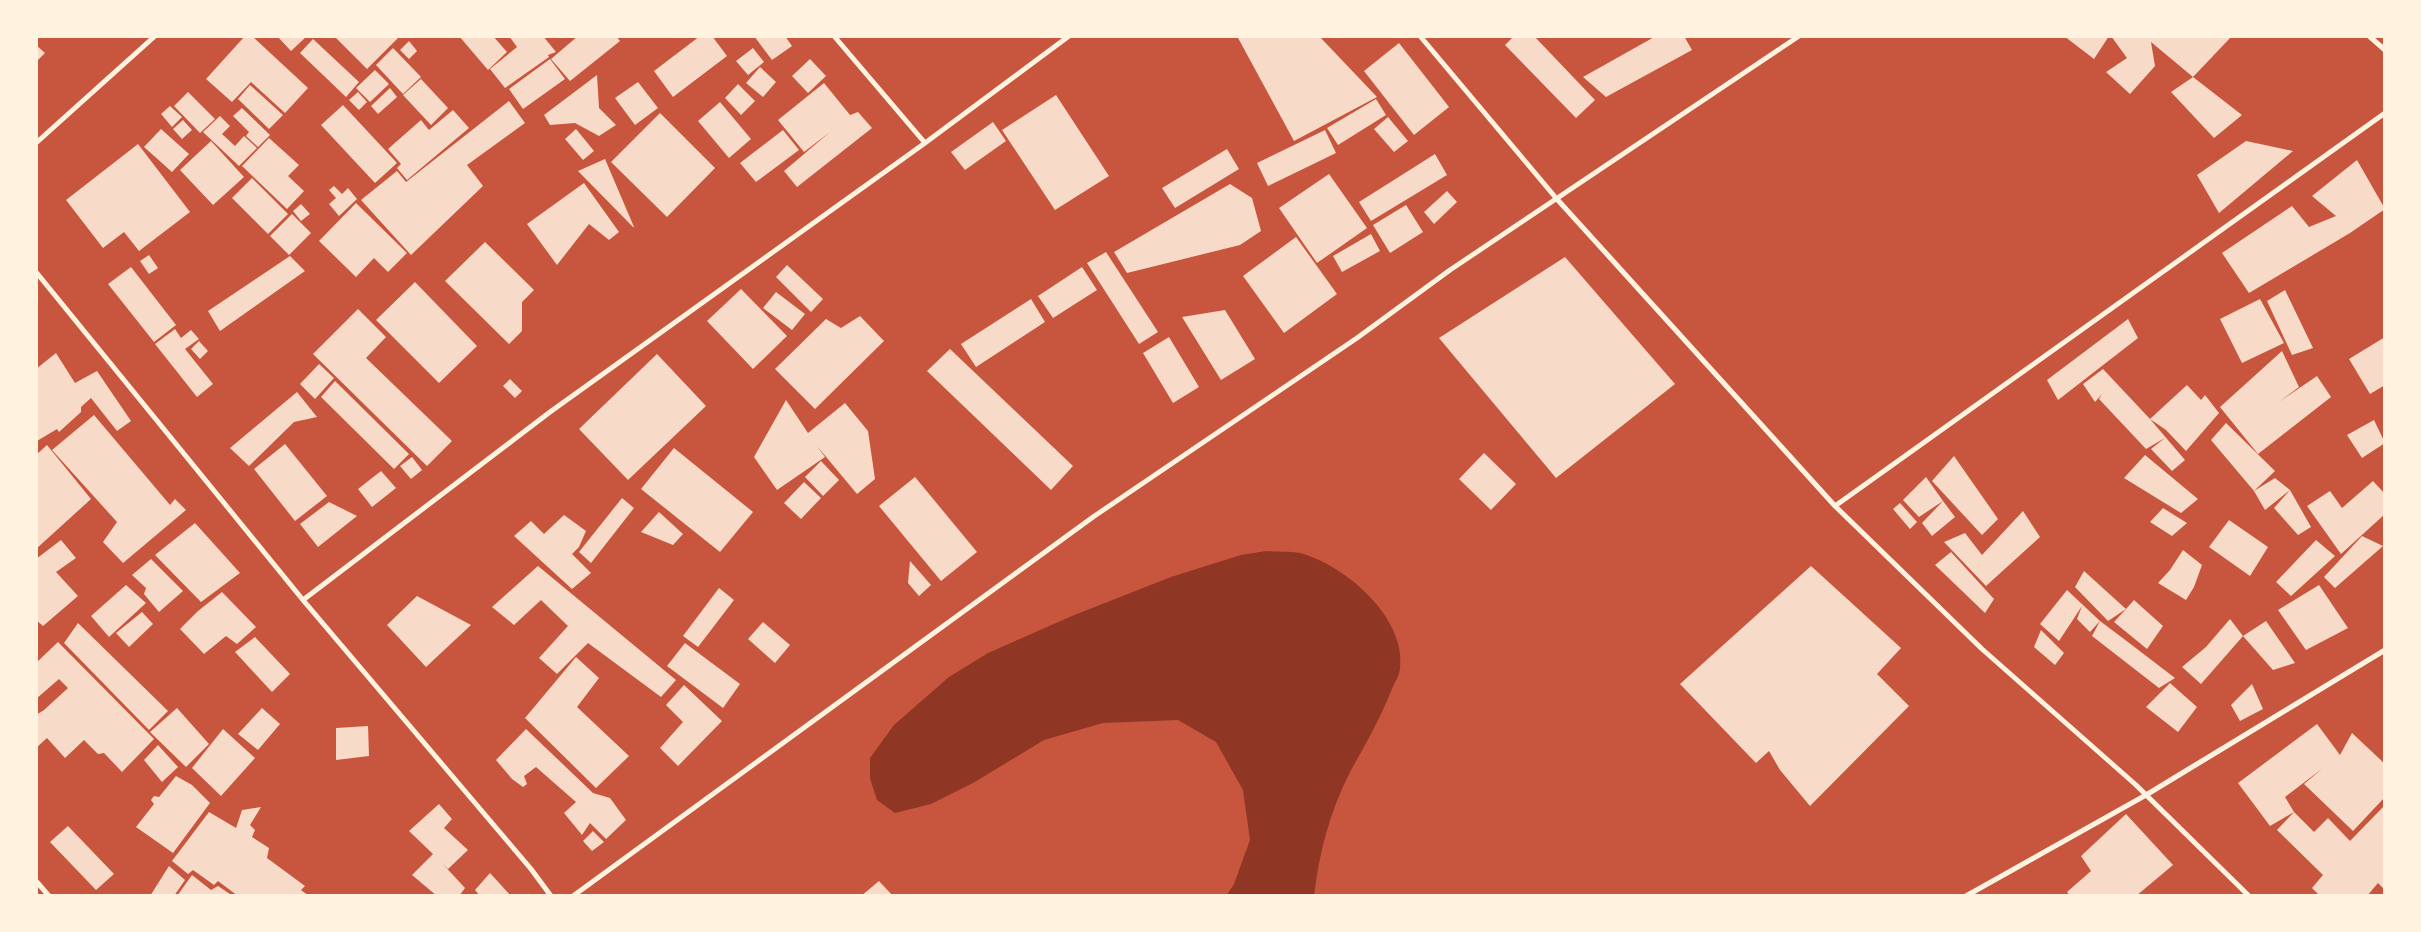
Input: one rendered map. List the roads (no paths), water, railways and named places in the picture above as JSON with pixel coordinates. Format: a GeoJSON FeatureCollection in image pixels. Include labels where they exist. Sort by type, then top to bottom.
{"type":"FeatureCollection","features":[{"type":"Feature","properties":{"kind":"street"},"geometry":{"type":"LineString","coordinates":[[36,143],[155,36]]}},
{"type":"Feature","properties":{"kind":"street"},"geometry":{"type":"LineString","coordinates":[[834,36],[925,143]]}},
{"type":"Feature","properties":{"kind":"street"},"geometry":{"type":"LineString","coordinates":[[303,600],[550,412],[925,143],[1069,36]]}},
{"type":"Feature","properties":{"kind":"street"},"geometry":{"type":"LineString","coordinates":[[1420,36],[1556,198],[1835,506],[1982,649],[2146,795],[2249,896]]}},
{"type":"Feature","properties":{"kind":"street"},"geometry":{"type":"LineString","coordinates":[[573,896],[1093,517],[1357,338],[1450,270],[1799,36]]}},
{"type":"Feature","properties":{"kind":"street"},"geometry":{"type":"LineString","coordinates":[[2369,36],[2385,50]]}},
{"type":"Feature","properties":{"kind":"street"},"geometry":{"type":"LineString","coordinates":[[1835,506],[2385,113]]}},
{"type":"Feature","properties":{"kind":"street"},"geometry":{"type":"LineString","coordinates":[[36,272],[303,600],[531,869],[550,896]]}},
{"type":"Feature","properties":{"kind":"street"},"geometry":{"type":"LineString","coordinates":[[1966,896],[2146,795],[2385,650]]}},
{"type":"Feature","properties":{"kind":"street"},"geometry":{"type":"LineString","coordinates":[[36,881],[49,896]]}}]}
